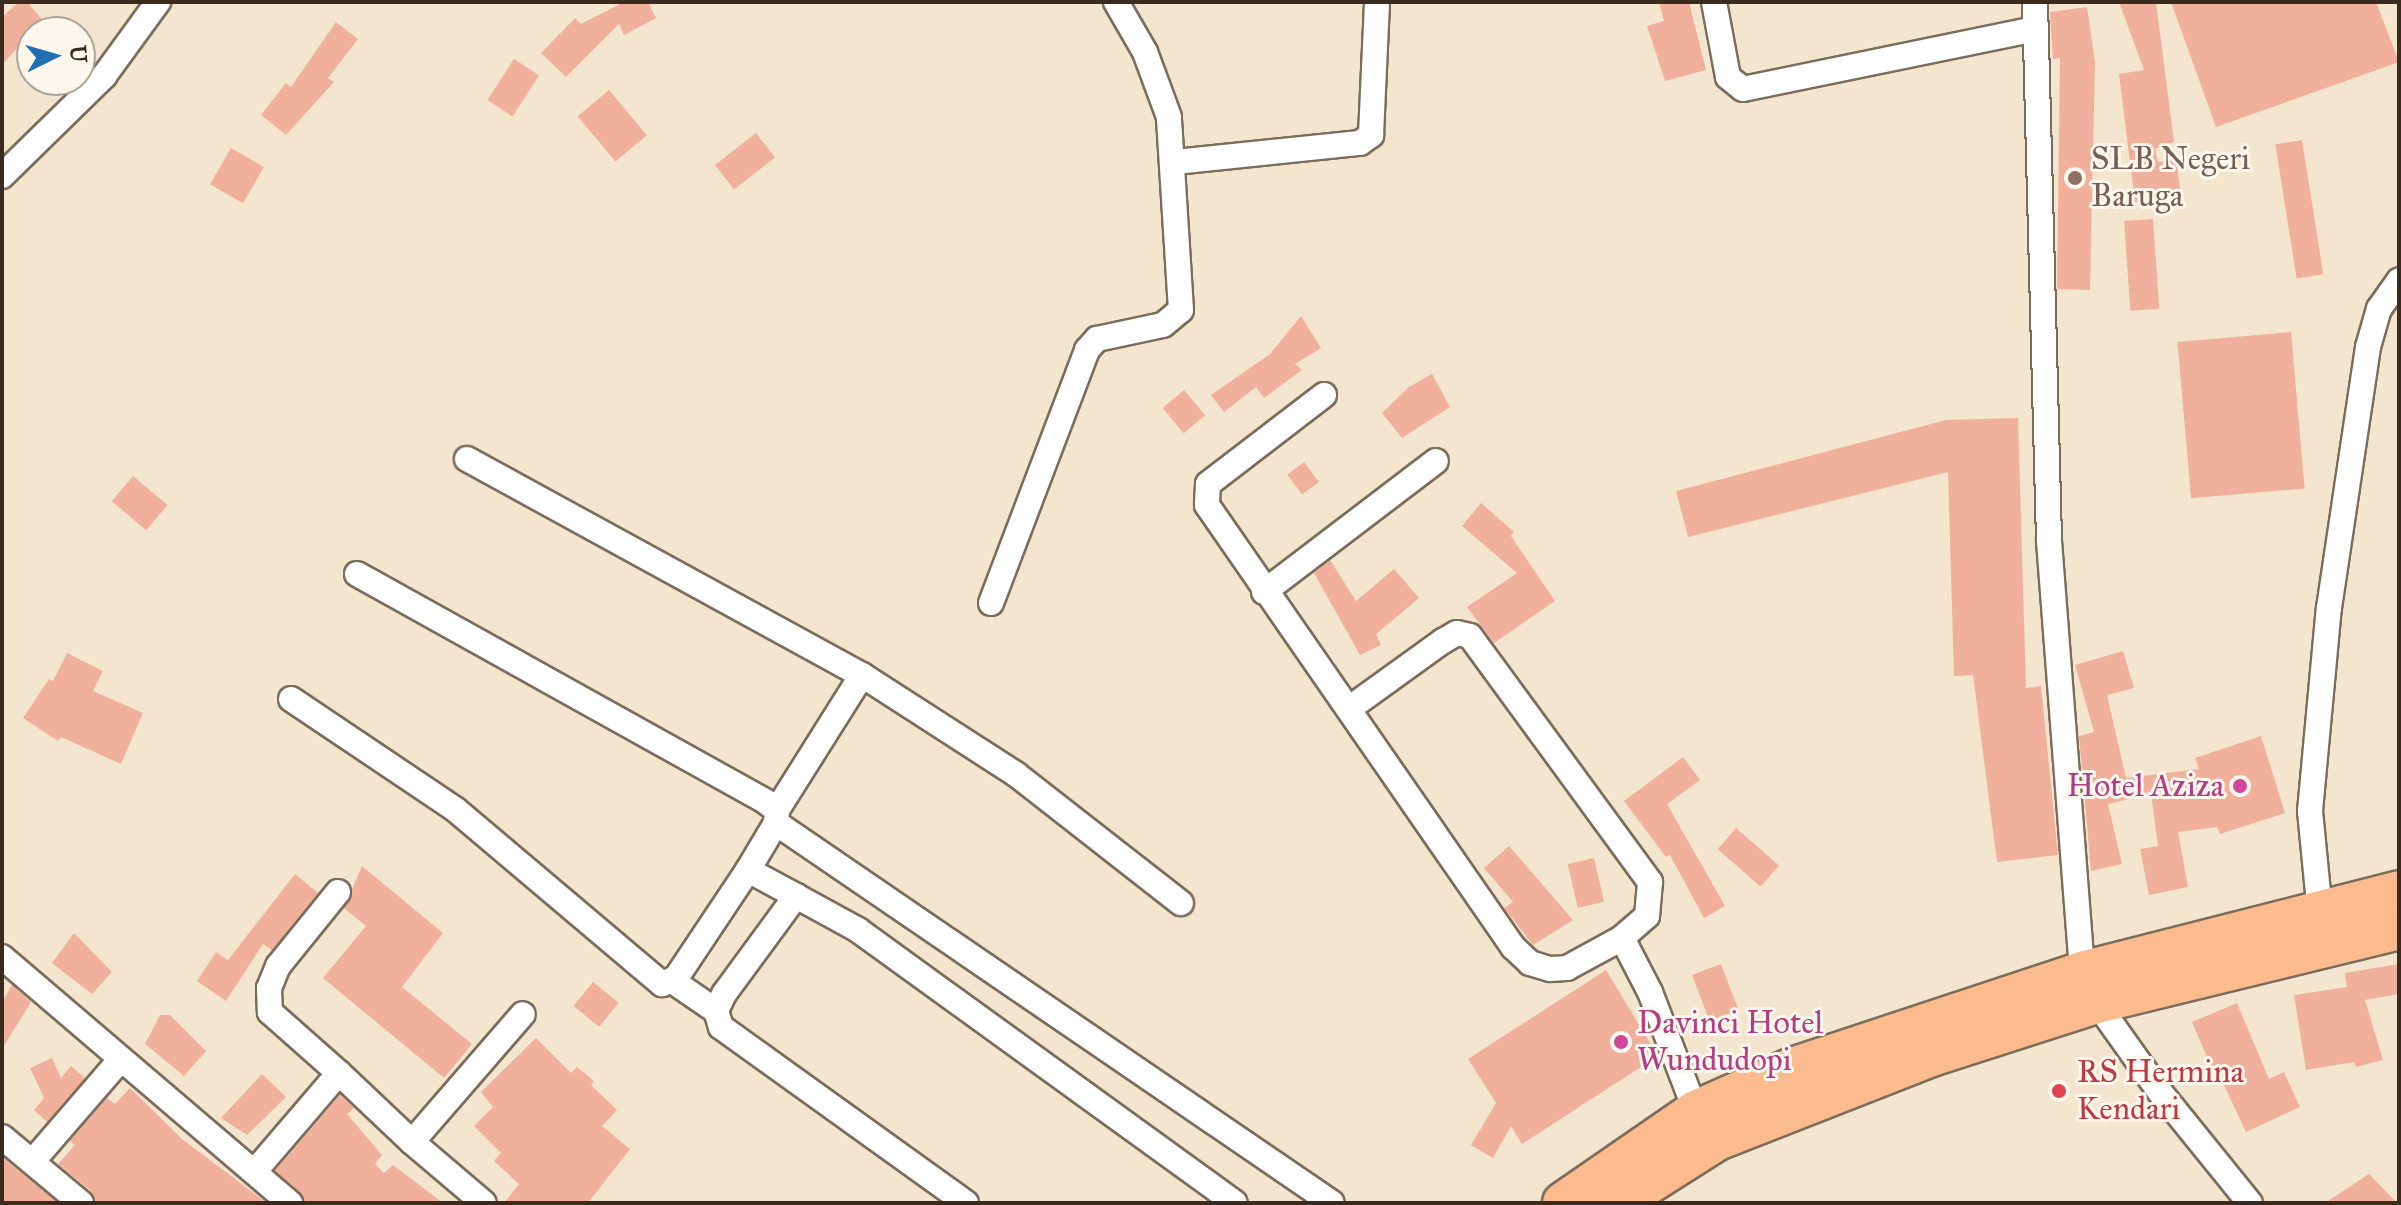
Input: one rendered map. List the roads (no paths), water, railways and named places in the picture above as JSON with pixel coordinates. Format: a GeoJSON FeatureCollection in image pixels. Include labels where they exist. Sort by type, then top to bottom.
{"type":"FeatureCollection","features":[{"type":"Feature","properties":{"kind":"highway"},"geometry":{"type":"LineString","coordinates":[[1564,1203],[1696,1112],[1795,1068],[2089,988],[2320,913],[2399,892]]}},
{"type":"Feature","properties":{"kind":"highway"},"geometry":{"type":"LineString","coordinates":[[1616,1203],[1731,1133],[1931,1055],[2089,988],[2399,928]]}},
{"type":"Feature","properties":{"kind":"street"},"geometry":{"type":"LineString","coordinates":[[2,176],[104,76],[158,2]]}},
{"type":"Feature","properties":{"kind":"street"},"geometry":{"type":"LineString","coordinates":[[991,603],[1087,350],[1097,339],[1163,325],[1181,310],[1175,162],[1162,92],[1116,2]]}},
{"type":"Feature","properties":{"kind":"street"},"geometry":{"type":"LineString","coordinates":[[1714,2],[1728,77],[1743,89],[2036,29]]}},
{"type":"Feature","properties":{"kind":"street"},"geometry":{"type":"LineString","coordinates":[[2035,2],[2049,541],[2089,988],[2160,1092],[2250,1203]]}},
{"type":"Feature","properties":{"kind":"street"},"geometry":{"type":"LineString","coordinates":[[1175,162],[1360,143],[1371,135],[1377,5]]}},
{"type":"Feature","properties":{"kind":"street"},"geometry":{"type":"LineString","coordinates":[[2320,913],[2310,811],[2329,608],[2368,347],[2379,309],[2399,280]]}},
{"type":"Feature","properties":{"kind":"street"},"geometry":{"type":"LineString","coordinates":[[1324,395],[1205,490],[1207,505],[1264,592],[1350,708],[1513,947],[1530,963],[1567,968],[1622,938],[1647,916],[1650,882],[1470,636],[1457,633],[1443,641],[1350,708]]}},
{"type":"Feature","properties":{"kind":"street"},"geometry":{"type":"LineString","coordinates":[[467,459],[862,675],[1017,775],[1181,903]]}},
{"type":"Feature","properties":{"kind":"street"},"geometry":{"type":"LineString","coordinates":[[1264,592],[1436,461]]}},
{"type":"Feature","properties":{"kind":"street"},"geometry":{"type":"LineString","coordinates":[[357,574],[776,817],[1332,1203]]}},
{"type":"Feature","properties":{"kind":"street"},"geometry":{"type":"LineString","coordinates":[[291,699],[431,791],[633,964],[662,984],[671,980],[748,870],[776,817],[862,675]]}},
{"type":"Feature","properties":{"kind":"street"},"geometry":{"type":"LineString","coordinates":[[748,870],[858,930],[1235,1203]]}},
{"type":"Feature","properties":{"kind":"street"},"geometry":{"type":"LineString","coordinates":[[338,892],[278,966],[269,988],[270,1012],[412,1142],[484,1203]]}},
{"type":"Feature","properties":{"kind":"street"},"geometry":{"type":"LineString","coordinates":[[716,1011],[796,896]]}},
{"type":"Feature","properties":{"kind":"street"},"geometry":{"type":"LineString","coordinates":[[1622,938],[1650,992],[1696,1112]]}},
{"type":"Feature","properties":{"kind":"street"},"geometry":{"type":"LineString","coordinates":[[2,957],[290,1203]]}},
{"type":"Feature","properties":{"kind":"street"},"geometry":{"type":"LineString","coordinates":[[671,980],[716,1011],[721,1027],[737,1042],[966,1203]]}},
{"type":"Feature","properties":{"kind":"street"},"geometry":{"type":"LineString","coordinates":[[412,1142],[523,1014]]}},
{"type":"Feature","properties":{"kind":"street"},"geometry":{"type":"LineString","coordinates":[[32,1162],[120,1060]]}},
{"type":"Feature","properties":{"kind":"street"},"geometry":{"type":"LineString","coordinates":[[255,1171],[339,1073]]}},
{"type":"Feature","properties":{"kind":"street"},"geometry":{"type":"LineString","coordinates":[[2,1137],[81,1203]]}},
{"type":"Feature","properties":{"kind":"place","name":"SLB Negeri Baruga"},"geometry":{"type":"Point","coordinates":[2075,178]}},
{"type":"Feature","properties":{"kind":"place","name":"Hotel Aziza"},"geometry":{"type":"Point","coordinates":[2240,786]}},
{"type":"Feature","properties":{"kind":"place","name":"Davinci Hotel Wundudopi"},"geometry":{"type":"Point","coordinates":[1621,1042]}},
{"type":"Feature","properties":{"kind":"place","name":"RS Hermina Kendari"},"geometry":{"type":"Point","coordinates":[2059,1091]}}]}
